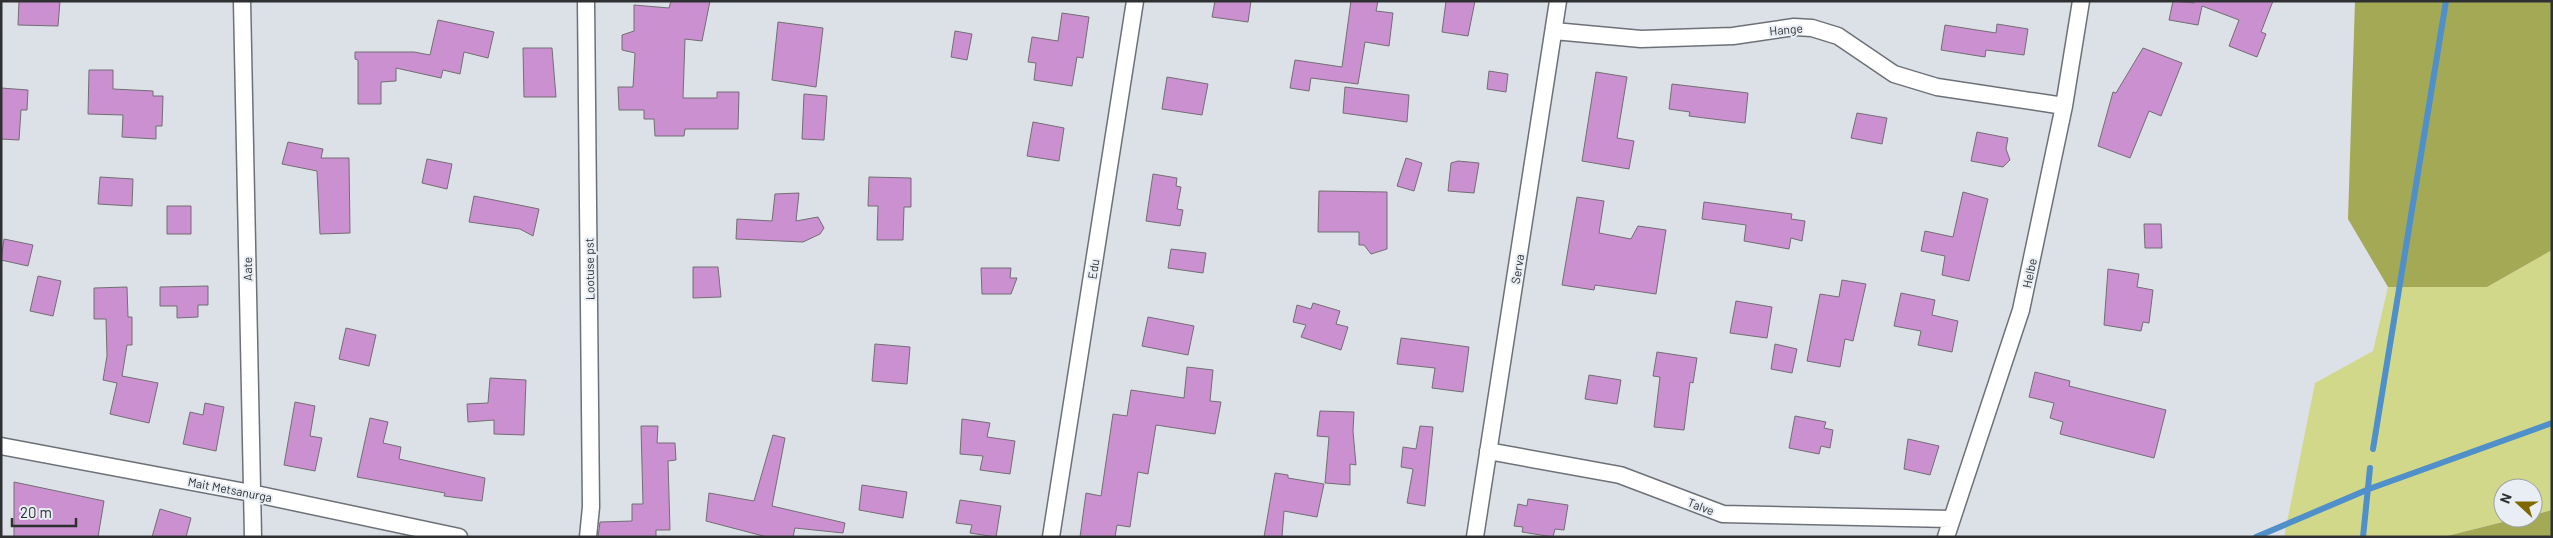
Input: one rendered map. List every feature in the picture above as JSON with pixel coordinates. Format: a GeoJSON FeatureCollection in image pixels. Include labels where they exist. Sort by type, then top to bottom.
{"type":"FeatureCollection","features":[{"type":"Feature","properties":{"kind":"street","name":"Aate"},"geometry":{"type":"LineString","coordinates":[[242,1],[253,537]]}},
{"type":"Feature","properties":{"kind":"street","name":"Lootuse pst"},"geometry":{"type":"LineString","coordinates":[[586,1],[591,498],[588,537]]}},
{"type":"Feature","properties":{"kind":"street","name":"Edu"},"geometry":{"type":"LineString","coordinates":[[1051,537],[1135,1]]}},
{"type":"Feature","properties":{"kind":"street","name":"Serva"},"geometry":{"type":"LineString","coordinates":[[1475,537],[1558,1]]}},
{"type":"Feature","properties":{"kind":"street","name":"Helbe"},"geometry":{"type":"LineString","coordinates":[[1946,537],[1950,519],[2021,310],[2064,106],[2081,1]]}},
{"type":"Feature","properties":{"kind":"street","name":"Hange"},"geometry":{"type":"LineString","coordinates":[[1554,31],[1641,39],[1733,36],[1794,27],[1812,28],[1838,36],[1894,74],[1937,87],[2064,106]]}},
{"type":"Feature","properties":{"kind":"street","name":"Mait Metsanurga"},"geometry":{"type":"LineString","coordinates":[[1,446],[251,493],[459,537]]}},
{"type":"Feature","properties":{"kind":"street","name":"Talve"},"geometry":{"type":"LineString","coordinates":[[1488,451],[1620,475],[1723,514],[1950,519]]}},
{"type":"Feature","properties":{"kind":"green space"},"geometry":{"type":"Polygon","coordinates":[[[2355,1],[2552,1],[2552,250],[2487,287],[2388,287],[2348,219],[2355,1]]]}},
{"type":"Feature","properties":{"kind":"green space"},"geometry":{"type":"Polygon","coordinates":[[[2552,250],[2552,510],[2543,512],[2543,478],[2493,478],[2493,524],[2443,537],[2284,537],[2315,383],[2373,351],[2388,287],[2487,287],[2552,250]]]}},
{"type":"Feature","properties":{"kind":"green space"},"geometry":{"type":"Polygon","coordinates":[[[2552,510],[2552,537],[2443,537],[2493,524],[2493,528],[2543,528],[2543,512],[2552,510]]]}},
{"type":"Feature","properties":{"kind":"building"},"geometry":{"type":"Polygon","coordinates":[[[19,1],[60,1],[58,26],[18,25],[19,1]]]}},
{"type":"Feature","properties":{"kind":"building"},"geometry":{"type":"Polygon","coordinates":[[[671,1],[710,1],[702,41],[685,39],[683,98],[717,98],[717,92],[739,92],[738,129],[685,129],[684,136],[655,136],[654,119],[644,119],[644,110],[619,110],[618,87],[633,87],[635,53],[622,50],[622,35],[634,31],[634,5],[669,8],[671,1]]]}},
{"type":"Feature","properties":{"kind":"building"},"geometry":{"type":"Polygon","coordinates":[[[1215,1],[1251,1],[1248,22],[1212,17],[1215,1]]]}},
{"type":"Feature","properties":{"kind":"building"},"geometry":{"type":"Polygon","coordinates":[[[1351,1],[1378,1],[1376,11],[1393,13],[1389,46],[1365,42],[1358,84],[1311,78],[1309,91],[1290,88],[1295,60],[1342,67],[1351,1]]]}},
{"type":"Feature","properties":{"kind":"building"},"geometry":{"type":"Polygon","coordinates":[[[1446,1],[1475,1],[1468,36],[1442,32],[1446,1]]]}},
{"type":"Feature","properties":{"kind":"building"},"geometry":{"type":"Polygon","coordinates":[[[2173,1],[2194,3],[2193,1],[2273,1],[2261,32],[2266,34],[2257,57],[2229,46],[2239,20],[2202,6],[2198,25],[2169,20],[2173,1]]]}},
{"type":"Feature","properties":{"kind":"building"},"geometry":{"type":"Polygon","coordinates":[[[1062,13],[1089,17],[1083,58],[1077,57],[1072,86],[1034,80],[1036,63],[1028,62],[1032,37],[1058,41],[1062,13]]]}},
{"type":"Feature","properties":{"kind":"building"},"geometry":{"type":"Polygon","coordinates":[[[438,20],[494,32],[488,58],[464,52],[460,74],[443,70],[441,78],[396,68],[396,81],[381,82],[381,104],[358,104],[358,60],[355,59],[355,52],[414,52],[430,55],[438,20]]]}},
{"type":"Feature","properties":{"kind":"building"},"geometry":{"type":"Polygon","coordinates":[[[778,22],[823,28],[816,87],[772,80],[778,22]]]}},
{"type":"Feature","properties":{"kind":"building"},"geometry":{"type":"Polygon","coordinates":[[[1997,24],[2028,29],[2024,55],[1986,50],[1985,57],[1941,50],[1945,25],[1996,33],[1997,24]]]}},
{"type":"Feature","properties":{"kind":"building"},"geometry":{"type":"Polygon","coordinates":[[[955,31],[972,34],[967,60],[951,57],[955,31]]]}},
{"type":"Feature","properties":{"kind":"building"},"geometry":{"type":"Polygon","coordinates":[[[523,48],[552,48],[556,97],[524,97],[523,48]]]}},
{"type":"Feature","properties":{"kind":"building"},"geometry":{"type":"Polygon","coordinates":[[[2143,48],[2182,63],[2161,116],[2149,111],[2130,158],[2098,146],[2113,92],[2116,93],[2143,48]]]}},
{"type":"Feature","properties":{"kind":"building"},"geometry":{"type":"Polygon","coordinates":[[[89,70],[113,70],[113,89],[153,91],[153,96],[163,96],[162,126],[156,126],[156,139],[122,137],[123,115],[88,114],[89,70]]]}},
{"type":"Feature","properties":{"kind":"building"},"geometry":{"type":"Polygon","coordinates":[[[1489,71],[1508,74],[1506,92],[1487,89],[1489,71]]]}},
{"type":"Feature","properties":{"kind":"building"},"geometry":{"type":"Polygon","coordinates":[[[1596,72],[1627,77],[1617,138],[1634,141],[1629,169],[1582,161],[1596,72]]]}},
{"type":"Feature","properties":{"kind":"building"},"geometry":{"type":"Polygon","coordinates":[[[1167,77],[1208,84],[1202,115],[1162,109],[1167,77]]]}},
{"type":"Feature","properties":{"kind":"building"},"geometry":{"type":"Polygon","coordinates":[[[1672,84],[1748,93],[1745,123],[1689,116],[1690,112],[1669,109],[1672,84]]]}},
{"type":"Feature","properties":{"kind":"building"},"geometry":{"type":"Polygon","coordinates":[[[1345,87],[1409,95],[1407,122],[1343,113],[1345,87]]]}},
{"type":"Feature","properties":{"kind":"building"},"geometry":{"type":"Polygon","coordinates":[[[1,88],[28,90],[27,110],[21,110],[19,140],[1,139],[1,88]]]}},
{"type":"Feature","properties":{"kind":"building"},"geometry":{"type":"Polygon","coordinates":[[[804,94],[827,96],[824,140],[802,139],[804,94]]]}},
{"type":"Feature","properties":{"kind":"building"},"geometry":{"type":"Polygon","coordinates":[[[1857,113],[1887,118],[1882,144],[1851,138],[1857,113]]]}},
{"type":"Feature","properties":{"kind":"building"},"geometry":{"type":"Polygon","coordinates":[[[1033,122],[1064,128],[1059,161],[1027,156],[1033,122]]]}},
{"type":"Feature","properties":{"kind":"building"},"geometry":{"type":"Polygon","coordinates":[[[1977,132],[2008,138],[2006,149],[2010,160],[2003,167],[1971,161],[1977,132]]]}},
{"type":"Feature","properties":{"kind":"building"},"geometry":{"type":"Polygon","coordinates":[[[288,142],[323,149],[321,158],[349,158],[350,233],[320,234],[317,171],[282,164],[288,142]]]}},
{"type":"Feature","properties":{"kind":"building"},"geometry":{"type":"Polygon","coordinates":[[[1406,158],[1422,163],[1414,191],[1397,186],[1406,158]]]}},
{"type":"Feature","properties":{"kind":"building"},"geometry":{"type":"Polygon","coordinates":[[[427,159],[452,164],[447,189],[422,183],[427,159]]]}},
{"type":"Feature","properties":{"kind":"building"},"geometry":{"type":"Polygon","coordinates":[[[1458,161],[1479,163],[1474,193],[1448,191],[1451,163],[1458,161]]]}},
{"type":"Feature","properties":{"kind":"building"},"geometry":{"type":"Polygon","coordinates":[[[1153,174],[1177,178],[1176,186],[1181,187],[1177,209],[1183,210],[1180,226],[1146,221],[1153,174]]]}},
{"type":"Feature","properties":{"kind":"building"},"geometry":{"type":"Polygon","coordinates":[[[100,177],[133,179],[132,206],[98,204],[100,177]]]}},
{"type":"Feature","properties":{"kind":"building"},"geometry":{"type":"Polygon","coordinates":[[[869,177],[911,178],[911,207],[904,207],[903,240],[877,240],[878,206],[868,206],[869,177]]]}},
{"type":"Feature","properties":{"kind":"building"},"geometry":{"type":"Polygon","coordinates":[[[1319,191],[1387,192],[1387,249],[1371,254],[1364,245],[1359,245],[1359,232],[1318,232],[1319,191]]]}},
{"type":"Feature","properties":{"kind":"building"},"geometry":{"type":"Polygon","coordinates":[[[1963,192],[1988,199],[1969,281],[1942,275],[1945,256],[1921,251],[1925,231],[1953,237],[1963,192]]]}},
{"type":"Feature","properties":{"kind":"building"},"geometry":{"type":"Polygon","coordinates":[[[799,193],[796,221],[818,217],[824,228],[820,234],[803,242],[736,239],[737,219],[772,221],[775,194],[799,193]]]}},
{"type":"Feature","properties":{"kind":"building"},"geometry":{"type":"Polygon","coordinates":[[[474,196],[539,209],[533,236],[520,229],[469,222],[474,196]]]}},
{"type":"Feature","properties":{"kind":"building"},"geometry":{"type":"Polygon","coordinates":[[[1577,197],[1604,201],[1599,233],[1631,239],[1638,226],[1666,230],[1656,294],[1595,285],[1594,290],[1562,285],[1577,197]]]}},
{"type":"Feature","properties":{"kind":"building"},"geometry":{"type":"Polygon","coordinates":[[[1704,202],[1792,214],[1791,219],[1805,221],[1802,241],[1791,238],[1789,249],[1744,241],[1746,225],[1702,219],[1704,202]]]}},
{"type":"Feature","properties":{"kind":"building"},"geometry":{"type":"Polygon","coordinates":[[[167,206],[191,206],[191,234],[167,234],[167,206]]]}},
{"type":"Feature","properties":{"kind":"building"},"geometry":{"type":"Polygon","coordinates":[[[2144,224],[2161,224],[2162,248],[2145,248],[2144,224]]]}},
{"type":"Feature","properties":{"kind":"building"},"geometry":{"type":"Polygon","coordinates":[[[4,239],[33,245],[28,266],[1,260],[4,239]]]}},
{"type":"Feature","properties":{"kind":"building"},"geometry":{"type":"Polygon","coordinates":[[[1171,249],[1206,253],[1203,273],[1168,268],[1171,249]]]}},
{"type":"Feature","properties":{"kind":"building"},"geometry":{"type":"Polygon","coordinates":[[[693,267],[718,267],[721,297],[693,298],[693,267]]]}},
{"type":"Feature","properties":{"kind":"building"},"geometry":{"type":"Polygon","coordinates":[[[981,268],[1011,268],[1010,278],[1017,278],[1011,294],[982,294],[981,268]]]}},
{"type":"Feature","properties":{"kind":"building"},"geometry":{"type":"Polygon","coordinates":[[[2108,269],[2139,274],[2137,287],[2153,290],[2149,323],[2143,322],[2141,331],[2104,325],[2108,269]]]}},
{"type":"Feature","properties":{"kind":"building"},"geometry":{"type":"Polygon","coordinates":[[[38,276],[61,281],[53,316],[30,311],[38,276]]]}},
{"type":"Feature","properties":{"kind":"building"},"geometry":{"type":"Polygon","coordinates":[[[1842,280],[1866,284],[1853,341],[1845,339],[1840,367],[1807,361],[1820,294],[1839,297],[1842,280]]]}},
{"type":"Feature","properties":{"kind":"building"},"geometry":{"type":"Polygon","coordinates":[[[208,286],[208,305],[198,305],[198,317],[177,318],[177,306],[160,306],[160,287],[208,286]]]}},
{"type":"Feature","properties":{"kind":"building"},"geometry":{"type":"Polygon","coordinates":[[[127,287],[128,317],[132,317],[132,345],[127,345],[122,376],[158,383],[149,423],[110,414],[117,383],[103,380],[107,356],[106,319],[94,319],[94,288],[127,287]]]}},
{"type":"Feature","properties":{"kind":"building"},"geometry":{"type":"Polygon","coordinates":[[[1901,293],[1935,300],[1932,315],[1958,321],[1952,352],[1918,345],[1921,331],[1894,326],[1901,293]]]}},
{"type":"Feature","properties":{"kind":"building"},"geometry":{"type":"Polygon","coordinates":[[[1736,301],[1772,307],[1767,338],[1730,333],[1736,301]]]}},
{"type":"Feature","properties":{"kind":"building"},"geometry":{"type":"Polygon","coordinates":[[[1313,303],[1340,311],[1336,324],[1348,327],[1341,350],[1301,337],[1306,325],[1293,322],[1297,305],[1311,309],[1313,303]]]}},
{"type":"Feature","properties":{"kind":"building"},"geometry":{"type":"Polygon","coordinates":[[[1148,317],[1194,326],[1188,355],[1142,346],[1148,317]]]}},
{"type":"Feature","properties":{"kind":"building"},"geometry":{"type":"Polygon","coordinates":[[[346,328],[376,335],[369,366],[339,359],[346,328]]]}},
{"type":"Feature","properties":{"kind":"building"},"geometry":{"type":"Polygon","coordinates":[[[1401,338],[1469,347],[1463,392],[1432,388],[1435,368],[1397,364],[1401,338]]]}},
{"type":"Feature","properties":{"kind":"building"},"geometry":{"type":"Polygon","coordinates":[[[875,344],[910,347],[907,384],[872,381],[875,344]]]}},
{"type":"Feature","properties":{"kind":"building"},"geometry":{"type":"Polygon","coordinates":[[[1775,344],[1797,349],[1792,373],[1771,369],[1775,344]]]}},
{"type":"Feature","properties":{"kind":"building"},"geometry":{"type":"Polygon","coordinates":[[[1657,352],[1697,358],[1693,383],[1690,382],[1684,430],[1654,427],[1660,377],[1653,376],[1657,352]]]}},
{"type":"Feature","properties":{"kind":"building"},"geometry":{"type":"Polygon","coordinates":[[[1187,367],[1213,370],[1210,401],[1221,402],[1215,434],[1156,425],[1148,474],[1138,472],[1130,527],[1117,525],[1115,537],[1080,537],[1086,493],[1101,496],[1113,414],[1127,416],[1131,390],[1184,398],[1187,367]]]}},
{"type":"Feature","properties":{"kind":"building"},"geometry":{"type":"Polygon","coordinates":[[[2035,372],[2070,381],[2069,386],[2166,410],[2154,458],[2060,434],[2063,422],[2050,418],[2054,403],[2029,397],[2035,372]]]}},
{"type":"Feature","properties":{"kind":"building"},"geometry":{"type":"Polygon","coordinates":[[[1589,375],[1621,380],[1617,404],[1585,399],[1589,375]]]}},
{"type":"Feature","properties":{"kind":"building"},"geometry":{"type":"Polygon","coordinates":[[[490,378],[526,380],[524,435],[494,434],[494,420],[468,422],[467,404],[488,403],[490,378]]]}},
{"type":"Feature","properties":{"kind":"building"},"geometry":{"type":"Polygon","coordinates":[[[295,402],[315,406],[310,436],[322,438],[315,471],[284,465],[295,402]]]}},
{"type":"Feature","properties":{"kind":"building"},"geometry":{"type":"Polygon","coordinates":[[[205,403],[224,407],[216,451],[183,444],[190,412],[203,415],[205,403]]]}},
{"type":"Feature","properties":{"kind":"building"},"geometry":{"type":"Polygon","coordinates":[[[1320,411],[1354,412],[1353,431],[1356,465],[1350,464],[1350,485],[1325,483],[1329,437],[1317,436],[1320,411]]]}},
{"type":"Feature","properties":{"kind":"building"},"geometry":{"type":"Polygon","coordinates":[[[1795,416],[1826,422],[1824,428],[1833,430],[1830,448],[1821,446],[1819,454],[1789,448],[1795,416]]]}},
{"type":"Feature","properties":{"kind":"building"},"geometry":{"type":"Polygon","coordinates":[[[370,418],[388,422],[383,443],[401,447],[399,459],[485,478],[482,501],[444,496],[445,493],[357,477],[370,418]]]}},
{"type":"Feature","properties":{"kind":"building"},"geometry":{"type":"Polygon","coordinates":[[[962,419],[990,423],[987,437],[1015,441],[1010,474],[980,470],[983,456],[960,454],[962,419]]]}},
{"type":"Feature","properties":{"kind":"building"},"geometry":{"type":"Polygon","coordinates":[[[641,426],[658,426],[657,443],[675,443],[676,460],[668,461],[670,530],[656,530],[656,537],[598,537],[600,522],[632,521],[632,504],[643,504],[641,426]]]}},
{"type":"Feature","properties":{"kind":"building"},"geometry":{"type":"Polygon","coordinates":[[[1420,426],[1433,427],[1425,506],[1407,503],[1413,469],[1401,467],[1403,447],[1416,449],[1420,426]]]}},
{"type":"Feature","properties":{"kind":"building"},"geometry":{"type":"Polygon","coordinates":[[[773,435],[785,438],[772,506],[845,523],[843,533],[795,528],[793,537],[767,537],[706,521],[709,493],[754,501],[773,435]]]}},
{"type":"Feature","properties":{"kind":"building"},"geometry":{"type":"Polygon","coordinates":[[[1908,439],[1939,446],[1930,475],[1904,469],[1908,439]]]}},
{"type":"Feature","properties":{"kind":"building"},"geometry":{"type":"Polygon","coordinates":[[[1275,473],[1288,475],[1288,478],[1324,484],[1317,517],[1284,511],[1282,537],[1264,537],[1275,473]]]}},
{"type":"Feature","properties":{"kind":"building"},"geometry":{"type":"Polygon","coordinates":[[[14,482],[104,501],[98,537],[14,537],[14,482]]]}},
{"type":"Feature","properties":{"kind":"building"},"geometry":{"type":"Polygon","coordinates":[[[862,485],[907,492],[903,518],[859,510],[862,485]]]}},
{"type":"Feature","properties":{"kind":"building"},"geometry":{"type":"Polygon","coordinates":[[[1528,499],[1568,505],[1564,530],[1555,529],[1553,537],[1522,532],[1523,527],[1514,526],[1518,504],[1527,506],[1528,499]]]}},
{"type":"Feature","properties":{"kind":"building"},"geometry":{"type":"Polygon","coordinates":[[[960,500],[1001,506],[996,537],[970,533],[972,525],[956,523],[960,500]]]}},
{"type":"Feature","properties":{"kind":"building"},"geometry":{"type":"Polygon","coordinates":[[[160,509],[191,518],[186,537],[152,537],[160,509]]]}},
{"type":"Feature","properties":{"kind":"waterway"},"geometry":{"type":"LineString","coordinates":[[2373,449],[2446,1]]}},
{"type":"Feature","properties":{"kind":"waterway"},"geometry":{"type":"LineString","coordinates":[[2256,537],[2369,489],[2552,423]]}},
{"type":"Feature","properties":{"kind":"waterway"},"geometry":{"type":"LineString","coordinates":[[2363,537],[2370,468]]}}]}
